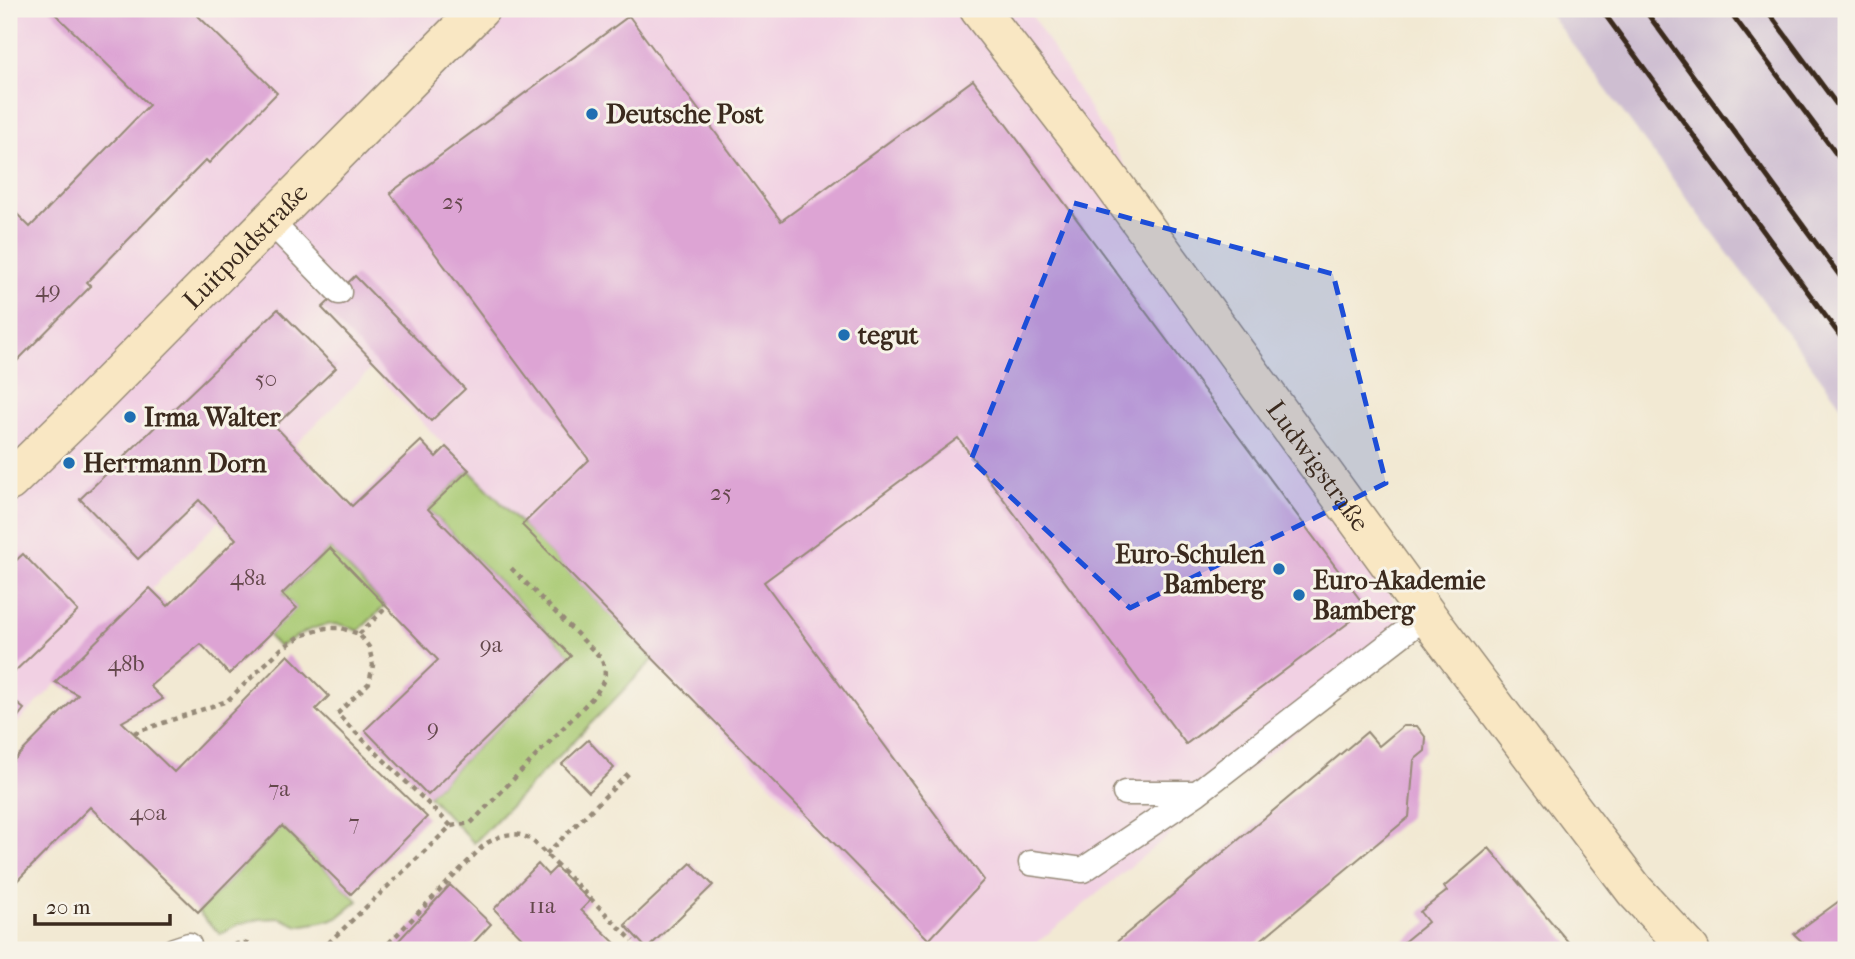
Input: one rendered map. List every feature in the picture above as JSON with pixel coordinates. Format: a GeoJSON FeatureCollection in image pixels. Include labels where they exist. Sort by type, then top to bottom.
{"type":"FeatureCollection","features":[{"type":"Feature","properties":{"kind":"street","name":"Luitpoldstraße"},"geometry":{"type":"LineString","coordinates":[[9,482],[480,9]]}},
{"type":"Feature","properties":{"kind":"street","name":"Ludwigstraße"},"geometry":{"type":"LineString","coordinates":[[979,9],[1095,159],[1427,615],[1635,891],[1690,950]]}},
{"type":"Feature","properties":{"kind":"lane"},"geometry":{"type":"LineString","coordinates":[[270,221],[339,292]]}},
{"type":"Feature","properties":{"kind":"lane"},"geometry":{"type":"LineString","coordinates":[[1031,863],[1083,870],[1197,793],[1427,615]]}},
{"type":"Feature","properties":{"kind":"lane"},"geometry":{"type":"LineString","coordinates":[[1125,793],[1197,793]]}},
{"type":"Feature","properties":{"kind":"path"},"geometry":{"type":"LineString","coordinates":[[321,950],[451,826],[471,823],[595,695],[604,682],[606,670],[601,658],[508,565]]}},
{"type":"Feature","properties":{"kind":"path"},"geometry":{"type":"LineString","coordinates":[[359,634],[387,607]]}},
{"type":"Feature","properties":{"kind":"path"},"geometry":{"type":"LineString","coordinates":[[134,733],[226,701],[281,649],[302,636],[325,628],[341,628],[359,634],[369,647],[373,664],[369,683],[337,714],[451,826]]}},
{"type":"Feature","properties":{"kind":"path"},"geometry":{"type":"LineString","coordinates":[[9,757],[16,757]]}},
{"type":"Feature","properties":{"kind":"path"},"geometry":{"type":"LineString","coordinates":[[546,854],[628,773]]}},
{"type":"Feature","properties":{"kind":"path"},"geometry":{"type":"LineString","coordinates":[[382,950],[484,845],[507,834],[526,835],[633,941]]}},
{"type":"Feature","properties":{"kind":"path"},"geometry":{"type":"LineString","coordinates":[[213,950],[244,943],[264,950]]}},
{"type":"Feature","properties":{"kind":"highlighted area"},"geometry":{"type":"Polygon","coordinates":[[[1074,203],[1333,274],[1386,483],[1130,608],[971,460],[1074,203]]]}},
{"type":"Feature","properties":{"kind":"shaded area"},"geometry":{"type":"Polygon","coordinates":[[[9,9],[1028,9],[1415,635],[1028,950],[930,950],[371,369],[9,731],[9,9]]]}},
{"type":"Feature","properties":{"kind":"shaded area"},"geometry":{"type":"Polygon","coordinates":[[[1546,9],[1846,9],[1846,412],[1546,9]]]}},
{"type":"Feature","properties":{"kind":"green space"},"geometry":{"type":"Polygon","coordinates":[[[469,470],[654,659],[474,843],[428,795],[571,656],[428,509],[469,470]]]}},
{"type":"Feature","properties":{"kind":"green space"},"geometry":{"type":"Polygon","coordinates":[[[330,548],[385,606],[358,631],[342,625],[325,625],[301,634],[279,647],[268,636],[296,608],[282,594],[330,548]]]}},
{"type":"Feature","properties":{"kind":"green space"},"geometry":{"type":"Polygon","coordinates":[[[282,826],[358,901],[337,918],[322,922],[298,926],[281,918],[260,919],[239,924],[220,934],[198,912],[282,826]]]}},
{"type":"Feature","properties":{"kind":"building"},"geometry":{"type":"Polygon","coordinates":[[[50,9],[191,9],[277,93],[209,163],[206,160],[87,282],[91,286],[9,369],[9,216],[14,211],[30,227],[149,105],[50,9]]]}},
{"type":"Feature","properties":{"kind":"building"},"geometry":{"type":"Polygon","coordinates":[[[629,16],[781,221],[973,80],[1367,609],[1186,744],[958,438],[764,582],[984,880],[929,940],[522,525],[589,460],[390,193],[629,16]]]}},
{"type":"Feature","properties":{"kind":"building"},"geometry":{"type":"Polygon","coordinates":[[[355,276],[465,389],[431,421],[322,308],[355,276]]]}},
{"type":"Feature","properties":{"kind":"building"},"geometry":{"type":"Polygon","coordinates":[[[278,309],[336,368],[275,426],[352,506],[421,441],[436,457],[446,447],[469,470],[428,509],[571,656],[428,795],[365,730],[438,660],[330,548],[282,594],[297,608],[229,674],[201,644],[150,686],[163,699],[122,722],[174,772],[288,655],[329,696],[316,709],[427,817],[351,894],[282,826],[198,912],[90,807],[9,889],[9,765],[78,695],[55,682],[150,588],[168,606],[236,539],[199,500],[138,559],[80,499],[278,309]]]}},
{"type":"Feature","properties":{"kind":"building"},"geometry":{"type":"Polygon","coordinates":[[[23,554],[78,611],[12,674],[9,671],[9,567],[23,554]]]}},
{"type":"Feature","properties":{"kind":"building"},"geometry":{"type":"Polygon","coordinates":[[[9,697],[24,709],[9,728],[9,697]]]}},
{"type":"Feature","properties":{"kind":"building"},"geometry":{"type":"Polygon","coordinates":[[[1403,726],[1417,726],[1426,738],[1425,751],[1414,760],[1409,817],[1256,944],[1255,950],[1107,950],[1367,732],[1379,746],[1403,726]]]}},
{"type":"Feature","properties":{"kind":"building"},"geometry":{"type":"Polygon","coordinates":[[[588,740],[614,768],[589,792],[562,764],[588,740]]]}},
{"type":"Feature","properties":{"kind":"building"},"geometry":{"type":"Polygon","coordinates":[[[1489,848],[1575,950],[1394,950],[1428,922],[1420,912],[1447,891],[1444,887],[1489,848]]]}},
{"type":"Feature","properties":{"kind":"building"},"geometry":{"type":"Polygon","coordinates":[[[691,863],[713,885],[647,949],[625,925],[691,863]]]}},
{"type":"Feature","properties":{"kind":"building"},"geometry":{"type":"Polygon","coordinates":[[[538,864],[548,875],[556,867],[590,901],[581,910],[618,946],[614,950],[534,950],[494,909],[538,864]]]}},
{"type":"Feature","properties":{"kind":"building"},"geometry":{"type":"Polygon","coordinates":[[[450,885],[491,924],[467,950],[390,950],[450,885]]]}},
{"type":"Feature","properties":{"kind":"building"},"geometry":{"type":"Polygon","coordinates":[[[1846,896],[1846,950],[1811,950],[1794,934],[1846,896]]]}},
{"type":"Feature","properties":{"kind":"railway"},"geometry":{"type":"LineString","coordinates":[[1601,9],[1846,344]]}},
{"type":"Feature","properties":{"kind":"railway"},"geometry":{"type":"LineString","coordinates":[[1644,9],[1846,284]]}},
{"type":"Feature","properties":{"kind":"railway"},"geometry":{"type":"LineString","coordinates":[[1728,9],[1846,167]]}},
{"type":"Feature","properties":{"kind":"railway"},"geometry":{"type":"LineString","coordinates":[[1766,9],[1846,117]]}},
{"type":"Feature","properties":{"kind":"place","name":"Deutsche Post"},"geometry":{"type":"Point","coordinates":[592,114]}},
{"type":"Feature","properties":{"kind":"place","name":"tegut"},"geometry":{"type":"Point","coordinates":[844,335]}},
{"type":"Feature","properties":{"kind":"place","name":"Irma Walter"},"geometry":{"type":"Point","coordinates":[130,417]}},
{"type":"Feature","properties":{"kind":"place","name":"Herrmann Dorn"},"geometry":{"type":"Point","coordinates":[69,463]}},
{"type":"Feature","properties":{"kind":"place","name":"Euro-Schulen Bamberg"},"geometry":{"type":"Point","coordinates":[1279,569]}},
{"type":"Feature","properties":{"kind":"place","name":"Euro-Akademie Bamberg"},"geometry":{"type":"Point","coordinates":[1299,595]}}]}
